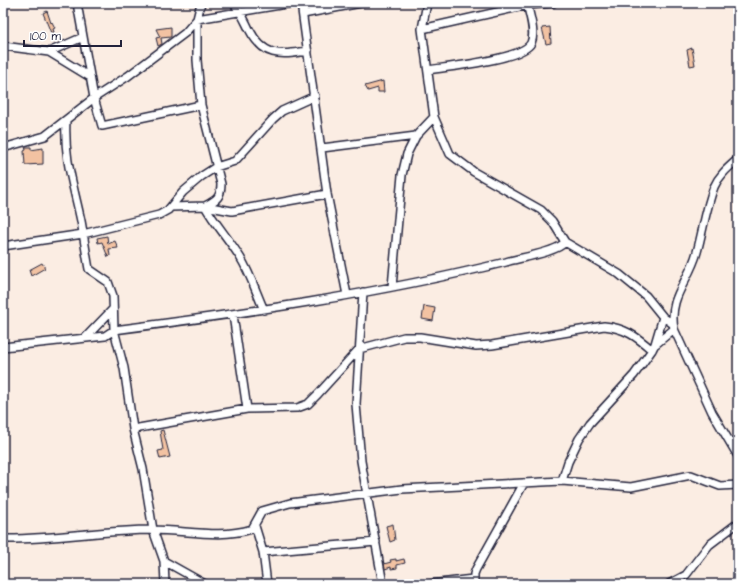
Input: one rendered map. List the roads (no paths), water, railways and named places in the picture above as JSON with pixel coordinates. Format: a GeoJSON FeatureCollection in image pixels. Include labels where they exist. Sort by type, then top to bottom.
{"type":"FeatureCollection","features":[{"type":"Feature","properties":{"kind":"street"},"geometry":{"type":"LineString","coordinates":[[77,3],[94,98],[102,126],[201,106]]}},
{"type":"Feature","properties":{"kind":"street"},"geometry":{"type":"LineString","coordinates":[[201,3],[197,19],[197,60],[201,106],[221,184],[221,190],[217,200],[205,206]]}},
{"type":"Feature","properties":{"kind":"street"},"geometry":{"type":"LineString","coordinates":[[233,3],[241,11],[250,31],[264,50],[284,55],[308,51]]}},
{"type":"Feature","properties":{"kind":"street"},"geometry":{"type":"LineString","coordinates":[[3,148],[38,139],[166,48],[185,33],[197,19],[292,3]]}},
{"type":"Feature","properties":{"kind":"street"},"geometry":{"type":"LineString","coordinates":[[301,3],[315,96],[327,194],[347,295]]}},
{"type":"Feature","properties":{"kind":"street"},"geometry":{"type":"LineString","coordinates":[[302,14],[361,3]]}},
{"type":"Feature","properties":{"kind":"street"},"geometry":{"type":"LineString","coordinates":[[427,3],[422,30],[434,117],[448,151],[453,158],[474,172],[541,210],[552,220],[565,242],[619,274],[649,299],[663,317],[673,326]]}},
{"type":"Feature","properties":{"kind":"street"},"geometry":{"type":"LineString","coordinates":[[422,30],[528,4],[553,3]]}},
{"type":"Feature","properties":{"kind":"street"},"geometry":{"type":"LineString","coordinates":[[428,70],[505,58],[520,53],[531,42],[532,34],[528,4]]}},
{"type":"Feature","properties":{"kind":"street"},"geometry":{"type":"LineString","coordinates":[[49,52],[83,37]]}},
{"type":"Feature","properties":{"kind":"street"},"geometry":{"type":"LineString","coordinates":[[3,46],[49,52],[90,77]]}},
{"type":"Feature","properties":{"kind":"street"},"geometry":{"type":"LineString","coordinates":[[3,246],[83,234],[158,215],[171,207],[183,192],[216,167],[235,161],[273,119],[282,112],[315,96]]}},
{"type":"Feature","properties":{"kind":"street"},"geometry":{"type":"LineString","coordinates":[[392,287],[402,175],[407,154],[416,136],[434,117]]}},
{"type":"Feature","properties":{"kind":"street"},"geometry":{"type":"LineString","coordinates":[[66,120],[65,142],[69,172],[89,269],[108,282],[112,296],[114,330],[124,368],[153,530],[164,561],[165,584]]}},
{"type":"Feature","properties":{"kind":"street"},"geometry":{"type":"LineString","coordinates":[[322,148],[416,136]]}},
{"type":"Feature","properties":{"kind":"street"},"geometry":{"type":"LineString","coordinates":[[738,159],[722,174],[715,186],[706,213],[697,253],[691,270],[675,302],[672,315],[673,326],[712,412],[738,456]]}},
{"type":"Feature","properties":{"kind":"street"},"geometry":{"type":"LineString","coordinates":[[171,207],[205,206],[232,211],[327,194]]}},
{"type":"Feature","properties":{"kind":"street"},"geometry":{"type":"LineString","coordinates":[[205,206],[214,222],[247,269],[264,310]]}},
{"type":"Feature","properties":{"kind":"street"},"geometry":{"type":"LineString","coordinates":[[3,346],[105,336],[114,330],[233,315],[392,287],[443,277],[537,254],[562,246],[565,242]]}},
{"type":"Feature","properties":{"kind":"street"},"geometry":{"type":"LineString","coordinates":[[363,292],[356,404],[361,461],[383,584]]}},
{"type":"Feature","properties":{"kind":"street"},"geometry":{"type":"LineString","coordinates":[[85,338],[113,309]]}},
{"type":"Feature","properties":{"kind":"street"},"geometry":{"type":"LineString","coordinates":[[233,315],[247,409]]}},
{"type":"Feature","properties":{"kind":"street"},"geometry":{"type":"LineString","coordinates":[[654,347],[663,317]]}},
{"type":"Feature","properties":{"kind":"street"},"geometry":{"type":"LineString","coordinates":[[134,429],[247,409],[297,408],[308,404],[359,349],[411,336],[476,346],[492,345],[604,326],[617,327],[634,334],[654,347]]}},
{"type":"Feature","properties":{"kind":"street"},"geometry":{"type":"LineString","coordinates":[[562,481],[568,462],[579,439],[590,423],[634,375],[654,347],[673,326]]}},
{"type":"Feature","properties":{"kind":"street"},"geometry":{"type":"LineString","coordinates":[[3,539],[36,538],[82,533],[153,530],[219,534],[250,530],[255,526],[262,511],[273,506],[367,492],[402,489],[562,481],[631,488],[691,475],[720,486],[738,485]]}},
{"type":"Feature","properties":{"kind":"street"},"geometry":{"type":"LineString","coordinates":[[431,584],[474,581],[476,569],[524,483]]}},
{"type":"Feature","properties":{"kind":"street"},"geometry":{"type":"LineString","coordinates":[[669,584],[686,575],[712,542],[738,524]]}},
{"type":"Feature","properties":{"kind":"street"},"geometry":{"type":"LineString","coordinates":[[255,526],[263,552],[267,584]]}},
{"type":"Feature","properties":{"kind":"street"},"geometry":{"type":"LineString","coordinates":[[263,552],[376,542]]}},
{"type":"Feature","properties":{"kind":"street"},"geometry":{"type":"LineString","coordinates":[[164,561],[205,584]]}}]}
